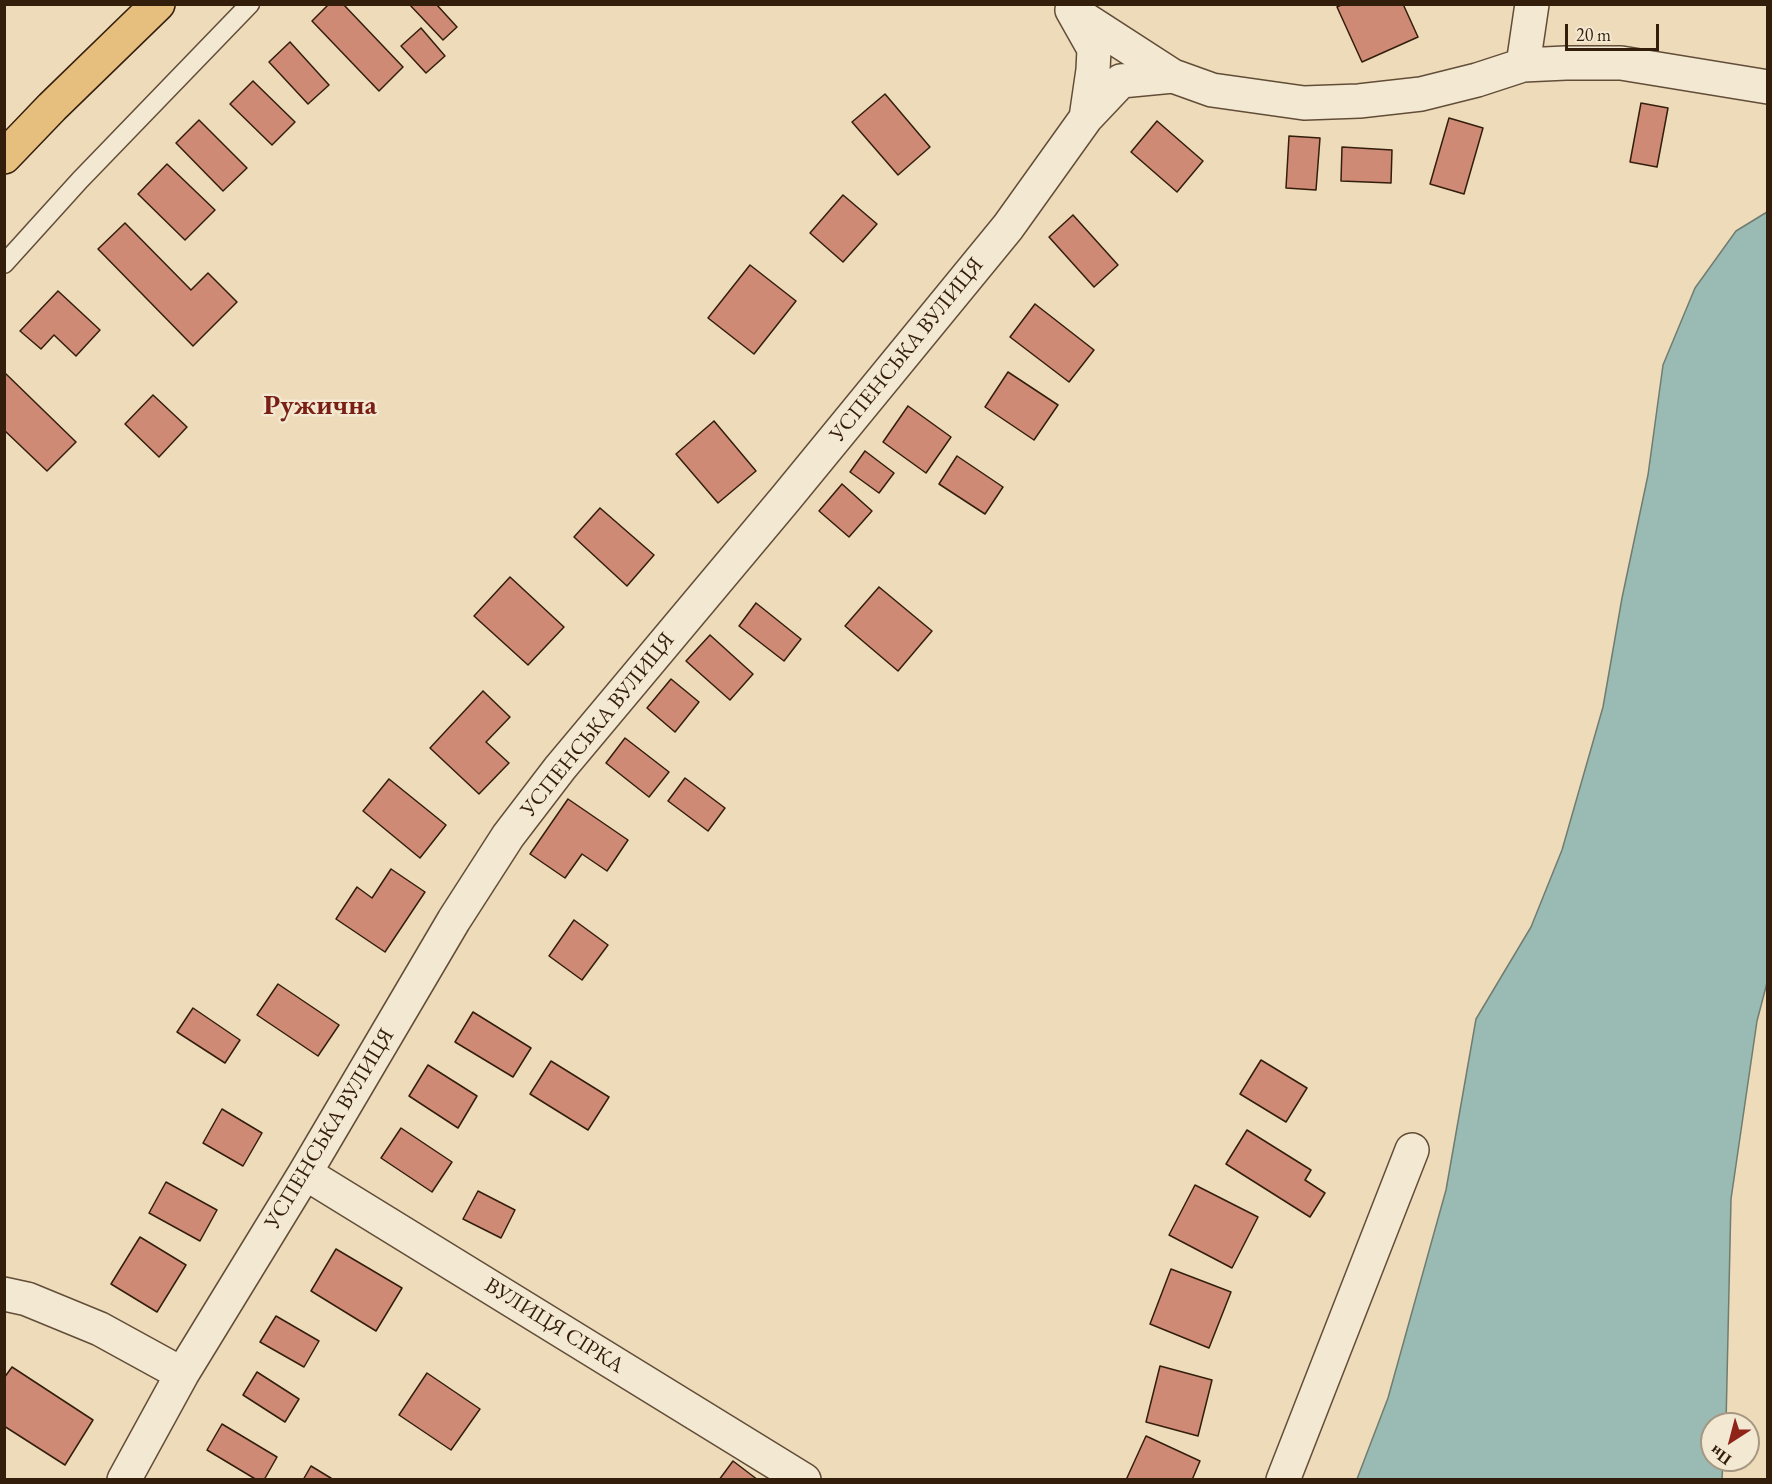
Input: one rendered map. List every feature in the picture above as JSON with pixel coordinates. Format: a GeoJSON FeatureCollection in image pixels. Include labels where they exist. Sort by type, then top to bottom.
{"type":"FeatureCollection","features":[{"type":"Feature","properties":{"kind":"main road"},"geometry":{"type":"LineString","coordinates":[[4,157],[158,4]]}},
{"type":"Feature","properties":{"kind":"street"},"geometry":{"type":"LineString","coordinates":[[1523,65],[1532,4]]}},
{"type":"Feature","properties":{"kind":"street"},"geometry":{"type":"LineString","coordinates":[[1067,7],[1173,76],[1212,90],[1304,103],[1421,94],[1477,80],[1523,65],[1621,63],[1767,87]]}},
{"type":"Feature","properties":{"kind":"street","name":"УСПЕНСЬКА ВУЛИЦЯ"},"geometry":{"type":"LineString","coordinates":[[124,1479],[182,1374],[305,1173],[454,920],[508,836],[560,768],[786,498],[1008,227],[1086,118],[1094,49],[1067,7]]}},
{"type":"Feature","properties":{"kind":"street"},"geometry":{"type":"LineString","coordinates":[[1086,118],[1121,81],[1173,76]]}},
{"type":"Feature","properties":{"kind":"street"},"geometry":{"type":"LineString","coordinates":[[1283,1479],[1412,1150]]}},
{"type":"Feature","properties":{"kind":"street","name":"ВУЛИЦЯ СІРКА"},"geometry":{"type":"LineString","coordinates":[[305,1173],[804,1479]]}},
{"type":"Feature","properties":{"kind":"street"},"geometry":{"type":"LineString","coordinates":[[4,1294],[27,1299],[100,1329],[182,1374]]}},
{"type":"Feature","properties":{"kind":"lane"},"geometry":{"type":"LineString","coordinates":[[4,264],[80,180],[250,4]]}},
{"type":"Feature","properties":{"kind":"water"},"geometry":{"type":"Polygon","coordinates":[[[1767,212],[1768,979],[1757,1021],[1731,1199],[1726,1412],[1700,1412],[1700,1472],[1722,1472],[1722,1479],[1357,1479],[1388,1398],[1446,1190],[1476,1019],[1531,927],[1562,850],[1603,707],[1622,598],[1648,475],[1663,365],[1695,288],[1736,231],[1767,212]]]}},
{"type":"Feature","properties":{"kind":"building"},"geometry":{"type":"Polygon","coordinates":[[[329,4],[343,4],[403,67],[379,91],[312,21],[329,4]]]}},
{"type":"Feature","properties":{"kind":"building"},"geometry":{"type":"Polygon","coordinates":[[[409,4],[436,4],[457,27],[443,40],[409,4]]]}},
{"type":"Feature","properties":{"kind":"building"},"geometry":{"type":"Polygon","coordinates":[[[1343,4],[1403,4],[1418,37],[1362,62],[1337,7],[1343,4]]]}},
{"type":"Feature","properties":{"kind":"building"},"geometry":{"type":"Polygon","coordinates":[[[421,28],[445,56],[426,73],[401,46],[421,28]]]}},
{"type":"Feature","properties":{"kind":"building"},"geometry":{"type":"Polygon","coordinates":[[[290,42],[329,85],[308,104],[269,62],[290,42]]]}},
{"type":"Feature","properties":{"kind":"building"},"geometry":{"type":"Polygon","coordinates":[[[253,81],[295,122],[272,145],[230,104],[253,81]]]}},
{"type":"Feature","properties":{"kind":"building"},"geometry":{"type":"Polygon","coordinates":[[[885,94],[930,147],[898,175],[852,122],[885,94]]]}},
{"type":"Feature","properties":{"kind":"building"},"geometry":{"type":"Polygon","coordinates":[[[1641,103],[1668,108],[1657,167],[1630,162],[1641,103]]]}},
{"type":"Feature","properties":{"kind":"building"},"geometry":{"type":"Polygon","coordinates":[[[1449,118],[1483,128],[1464,194],[1430,184],[1449,118]]]}},
{"type":"Feature","properties":{"kind":"building"},"geometry":{"type":"Polygon","coordinates":[[[199,120],[247,168],[223,191],[176,143],[199,120]]]}},
{"type":"Feature","properties":{"kind":"building"},"geometry":{"type":"Polygon","coordinates":[[[1157,121],[1203,161],[1177,192],[1131,152],[1157,121]]]}},
{"type":"Feature","properties":{"kind":"building"},"geometry":{"type":"Polygon","coordinates":[[[1289,136],[1320,138],[1316,190],[1286,188],[1289,136]]]}},
{"type":"Feature","properties":{"kind":"building"},"geometry":{"type":"Polygon","coordinates":[[[1342,147],[1392,150],[1391,183],[1341,181],[1342,147]]]}},
{"type":"Feature","properties":{"kind":"building"},"geometry":{"type":"Polygon","coordinates":[[[167,164],[215,210],[185,240],[138,194],[167,164]]]}},
{"type":"Feature","properties":{"kind":"building"},"geometry":{"type":"Polygon","coordinates":[[[843,195],[877,224],[843,262],[810,233],[843,195]]]}},
{"type":"Feature","properties":{"kind":"building"},"geometry":{"type":"Polygon","coordinates":[[[1073,215],[1118,265],[1094,287],[1049,237],[1073,215]]]}},
{"type":"Feature","properties":{"kind":"building"},"geometry":{"type":"Polygon","coordinates":[[[125,223],[191,290],[208,273],[237,302],[193,346],[98,249],[125,223]]]}},
{"type":"Feature","properties":{"kind":"building"},"geometry":{"type":"Polygon","coordinates":[[[750,265],[796,301],[754,354],[708,318],[750,265]]]}},
{"type":"Feature","properties":{"kind":"building"},"geometry":{"type":"Polygon","coordinates":[[[58,291],[100,330],[76,356],[54,335],[41,349],[20,331],[58,291]]]}},
{"type":"Feature","properties":{"kind":"building"},"geometry":{"type":"Polygon","coordinates":[[[1035,304],[1094,350],[1069,382],[1010,337],[1035,304]]]}},
{"type":"Feature","properties":{"kind":"building"},"geometry":{"type":"Polygon","coordinates":[[[4,372],[76,442],[47,471],[4,430],[4,372]]]}},
{"type":"Feature","properties":{"kind":"building"},"geometry":{"type":"Polygon","coordinates":[[[1008,372],[1058,405],[1034,440],[985,407],[1008,372]]]}},
{"type":"Feature","properties":{"kind":"building"},"geometry":{"type":"Polygon","coordinates":[[[153,395],[187,427],[159,457],[125,424],[153,395]]]}},
{"type":"Feature","properties":{"kind":"building"},"geometry":{"type":"Polygon","coordinates":[[[908,406],[951,437],[926,473],[883,442],[908,406]]]}},
{"type":"Feature","properties":{"kind":"building"},"geometry":{"type":"Polygon","coordinates":[[[714,421],[756,471],[718,503],[676,454],[714,421]]]}},
{"type":"Feature","properties":{"kind":"building"},"geometry":{"type":"Polygon","coordinates":[[[865,451],[894,473],[879,493],[850,472],[865,451]]]}},
{"type":"Feature","properties":{"kind":"building"},"geometry":{"type":"Polygon","coordinates":[[[957,456],[1003,487],[985,514],[939,484],[957,456]]]}},
{"type":"Feature","properties":{"kind":"building"},"geometry":{"type":"Polygon","coordinates":[[[842,484],[872,511],[849,537],[819,511],[842,484]]]}},
{"type":"Feature","properties":{"kind":"building"},"geometry":{"type":"Polygon","coordinates":[[[600,508],[654,555],[627,586],[574,537],[600,508]]]}},
{"type":"Feature","properties":{"kind":"building"},"geometry":{"type":"Polygon","coordinates":[[[510,577],[564,627],[528,665],[474,616],[510,577]]]}},
{"type":"Feature","properties":{"kind":"building"},"geometry":{"type":"Polygon","coordinates":[[[879,587],[932,631],[898,671],[845,626],[879,587]]]}},
{"type":"Feature","properties":{"kind":"building"},"geometry":{"type":"Polygon","coordinates":[[[756,603],[801,639],[784,661],[739,626],[756,603]]]}},
{"type":"Feature","properties":{"kind":"building"},"geometry":{"type":"Polygon","coordinates":[[[710,635],[753,674],[730,700],[686,661],[710,635]]]}},
{"type":"Feature","properties":{"kind":"building"},"geometry":{"type":"Polygon","coordinates":[[[671,679],[699,702],[675,732],[647,708],[671,679]]]}},
{"type":"Feature","properties":{"kind":"building"},"geometry":{"type":"Polygon","coordinates":[[[483,691],[510,717],[486,742],[509,763],[479,794],[430,748],[483,691]]]}},
{"type":"Feature","properties":{"kind":"building"},"geometry":{"type":"Polygon","coordinates":[[[625,738],[669,772],[649,797],[606,763],[625,738]]]}},
{"type":"Feature","properties":{"kind":"building"},"geometry":{"type":"Polygon","coordinates":[[[685,778],[725,808],[708,831],[668,801],[685,778]]]}},
{"type":"Feature","properties":{"kind":"building"},"geometry":{"type":"Polygon","coordinates":[[[389,779],[446,825],[420,858],[363,811],[389,779]]]}},
{"type":"Feature","properties":{"kind":"building"},"geometry":{"type":"Polygon","coordinates":[[[568,799],[628,840],[607,871],[582,854],[565,878],[530,854],[568,799]]]}},
{"type":"Feature","properties":{"kind":"building"},"geometry":{"type":"Polygon","coordinates":[[[391,869],[425,892],[385,952],[336,919],[357,887],[372,898],[391,869]]]}},
{"type":"Feature","properties":{"kind":"building"},"geometry":{"type":"Polygon","coordinates":[[[574,920],[608,945],[582,980],[549,956],[574,920]]]}},
{"type":"Feature","properties":{"kind":"building"},"geometry":{"type":"Polygon","coordinates":[[[278,984],[339,1025],[318,1056],[257,1015],[278,984]]]}},
{"type":"Feature","properties":{"kind":"building"},"geometry":{"type":"Polygon","coordinates":[[[193,1008],[240,1040],[225,1063],[177,1032],[193,1008]]]}},
{"type":"Feature","properties":{"kind":"building"},"geometry":{"type":"Polygon","coordinates":[[[473,1012],[531,1048],[513,1077],[455,1042],[473,1012]]]}},
{"type":"Feature","properties":{"kind":"building"},"geometry":{"type":"Polygon","coordinates":[[[1261,1060],[1307,1088],[1286,1122],[1240,1094],[1261,1060]]]}},
{"type":"Feature","properties":{"kind":"building"},"geometry":{"type":"Polygon","coordinates":[[[551,1061],[609,1097],[588,1130],[530,1094],[551,1061]]]}},
{"type":"Feature","properties":{"kind":"building"},"geometry":{"type":"Polygon","coordinates":[[[428,1065],[477,1096],[458,1128],[409,1096],[428,1065]]]}},
{"type":"Feature","properties":{"kind":"building"},"geometry":{"type":"Polygon","coordinates":[[[222,1109],[262,1133],[243,1166],[203,1143],[222,1109]]]}},
{"type":"Feature","properties":{"kind":"building"},"geometry":{"type":"Polygon","coordinates":[[[401,1128],[452,1162],[432,1192],[381,1158],[401,1128]]]}},
{"type":"Feature","properties":{"kind":"building"},"geometry":{"type":"Polygon","coordinates":[[[1247,1130],[1311,1170],[1305,1180],[1325,1193],[1310,1217],[1226,1164],[1247,1130]]]}},
{"type":"Feature","properties":{"kind":"building"},"geometry":{"type":"Polygon","coordinates":[[[166,1182],[217,1210],[200,1241],[149,1213],[166,1182]]]}},
{"type":"Feature","properties":{"kind":"building"},"geometry":{"type":"Polygon","coordinates":[[[1195,1185],[1258,1217],[1232,1268],[1169,1235],[1195,1185]]]}},
{"type":"Feature","properties":{"kind":"building"},"geometry":{"type":"Polygon","coordinates":[[[478,1191],[515,1210],[501,1238],[463,1219],[478,1191]]]}},
{"type":"Feature","properties":{"kind":"building"},"geometry":{"type":"Polygon","coordinates":[[[140,1237],[186,1265],[157,1312],[111,1284],[140,1237]]]}},
{"type":"Feature","properties":{"kind":"building"},"geometry":{"type":"Polygon","coordinates":[[[336,1249],[402,1288],[376,1331],[311,1291],[336,1249]]]}},
{"type":"Feature","properties":{"kind":"building"},"geometry":{"type":"Polygon","coordinates":[[[1171,1269],[1231,1292],[1209,1348],[1150,1324],[1171,1269]]]}},
{"type":"Feature","properties":{"kind":"building"},"geometry":{"type":"Polygon","coordinates":[[[276,1316],[319,1341],[304,1367],[260,1342],[276,1316]]]}},
{"type":"Feature","properties":{"kind":"building"},"geometry":{"type":"Polygon","coordinates":[[[1160,1366],[1212,1380],[1198,1436],[1146,1422],[1160,1366]]]}},
{"type":"Feature","properties":{"kind":"building"},"geometry":{"type":"Polygon","coordinates":[[[12,1367],[93,1420],[65,1465],[4,1426],[4,1378],[12,1367]]]}},
{"type":"Feature","properties":{"kind":"building"},"geometry":{"type":"Polygon","coordinates":[[[257,1372],[299,1399],[285,1422],[243,1395],[257,1372]]]}},
{"type":"Feature","properties":{"kind":"building"},"geometry":{"type":"Polygon","coordinates":[[[427,1373],[480,1409],[451,1450],[399,1415],[427,1373]]]}},
{"type":"Feature","properties":{"kind":"building"},"geometry":{"type":"Polygon","coordinates":[[[222,1424],[277,1457],[264,1480],[257,1480],[207,1450],[222,1424]]]}},
{"type":"Feature","properties":{"kind":"building"},"geometry":{"type":"Polygon","coordinates":[[[1146,1436],[1200,1461],[1192,1480],[1126,1480],[1146,1436]]]}},
{"type":"Feature","properties":{"kind":"building"},"geometry":{"type":"Polygon","coordinates":[[[733,1461],[758,1480],[719,1480],[733,1461]]]}},
{"type":"Feature","properties":{"kind":"building"},"geometry":{"type":"Polygon","coordinates":[[[311,1466],[334,1480],[303,1480],[311,1466]]]}},
{"type":"Feature","properties":{"kind":"district","name":"Ружична"},"geometry":{"type":"Point","coordinates":[320,406]}}]}
